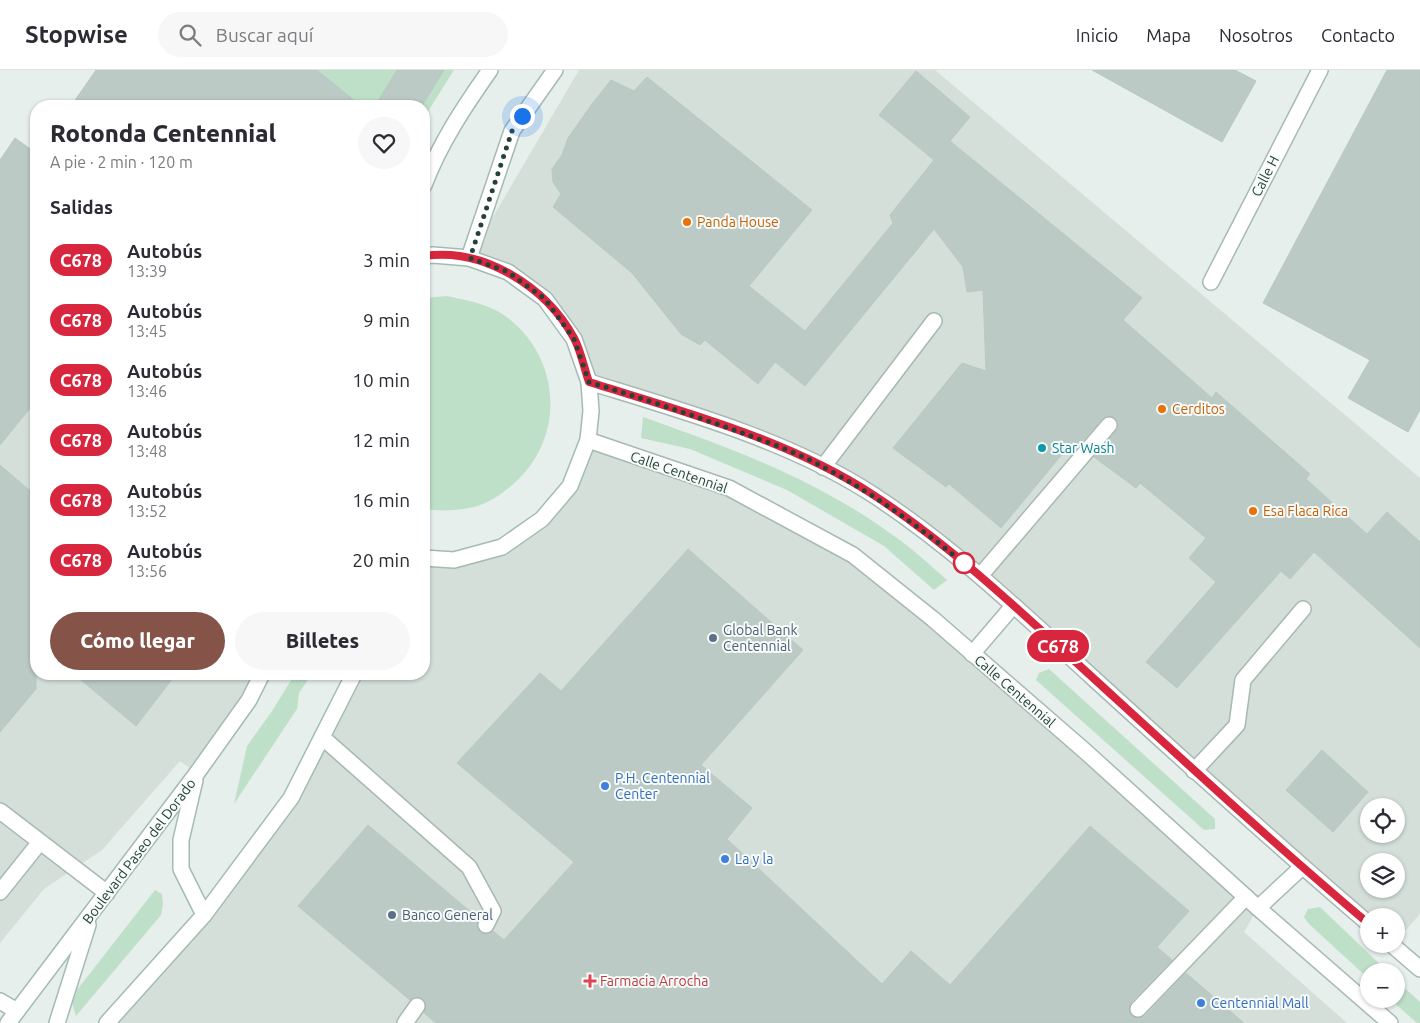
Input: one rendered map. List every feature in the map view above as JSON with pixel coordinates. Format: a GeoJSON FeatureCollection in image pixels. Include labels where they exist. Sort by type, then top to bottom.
{"type":"FeatureCollection","features":[{"type":"Feature","properties":{"kind":"street"},"geometry":{"type":"LineString","coordinates":[[430,168],[452,126],[490,70]]}},
{"type":"Feature","properties":{"kind":"street"},"geometry":{"type":"LineString","coordinates":[[470,258],[512,131],[555,70]]}},
{"type":"Feature","properties":{"kind":"street","name":"Calle H"},"geometry":{"type":"LineString","coordinates":[[1211,282],[1320,70]]}},
{"type":"Feature","properties":{"kind":"street"},"geometry":{"type":"LineString","coordinates":[[430,255],[470,258],[508,272],[545,299],[574,339],[589,382],[591,411],[588,440],[570,486],[542,519],[502,547],[454,560],[430,558]]}},
{"type":"Feature","properties":{"kind":"street"},"geometry":{"type":"LineString","coordinates":[[823,467],[934,322]]}},
{"type":"Feature","properties":{"kind":"street"},"geometry":{"type":"LineString","coordinates":[[589,382],[685,412],[762,440],[823,467],[871,494],[939,542],[980,576],[1194,771],[1360,916]]}},
{"type":"Feature","properties":{"kind":"street"},"geometry":{"type":"LineString","coordinates":[[980,576],[1109,425]]}},
{"type":"Feature","properties":{"kind":"street","name":"Calle Centennial"},"geometry":{"type":"LineString","coordinates":[[588,440],[729,488],[853,555],[1086,752],[1258,908],[1390,1023]]}},
{"type":"Feature","properties":{"kind":"street"},"geometry":{"type":"LineString","coordinates":[[972,654],[1013,606]]}},
{"type":"Feature","properties":{"kind":"street"},"geometry":{"type":"LineString","coordinates":[[1194,771],[1237,725],[1243,680],[1303,609]]}},
{"type":"Feature","properties":{"kind":"street","name":"Boulevard Paseo del Dorado"},"geometry":{"type":"LineString","coordinates":[[8,1023],[197,773],[248,700],[259,680]]}},
{"type":"Feature","properties":{"kind":"street"},"geometry":{"type":"LineString","coordinates":[[107,1023],[204,915],[291,798],[351,680]]}},
{"type":"Feature","properties":{"kind":"street"},"geometry":{"type":"LineString","coordinates":[[322,737],[469,867],[493,911],[486,925]]}},
{"type":"Feature","properties":{"kind":"street"},"geometry":{"type":"LineString","coordinates":[[197,773],[181,840],[181,869],[204,915]]}},
{"type":"Feature","properties":{"kind":"street"},"geometry":{"type":"LineString","coordinates":[[0,811],[107,893]]}},
{"type":"Feature","properties":{"kind":"street"},"geometry":{"type":"LineString","coordinates":[[0,892],[40,842]]}},
{"type":"Feature","properties":{"kind":"street"},"geometry":{"type":"LineString","coordinates":[[1258,908],[1302,867]]}},
{"type":"Feature","properties":{"kind":"street"},"geometry":{"type":"LineString","coordinates":[[1138,1008],[1246,897]]}},
{"type":"Feature","properties":{"kind":"street"},"geometry":{"type":"LineString","coordinates":[[57,1023],[91,914]]}},
{"type":"Feature","properties":{"kind":"street"},"geometry":{"type":"LineString","coordinates":[[1401,953],[1420,969]]}},
{"type":"Feature","properties":{"kind":"street"},"geometry":{"type":"LineString","coordinates":[[0,1001],[17,1010]]}},
{"type":"Feature","properties":{"kind":"street"},"geometry":{"type":"LineString","coordinates":[[405,1023],[417,1006]]}},
{"type":"Feature","properties":{"kind":"shaded area"},"geometry":{"type":"Polygon","coordinates":[[[579,70],[935,70],[1420,478],[1420,914],[1405,931],[1405,908],[1360,908],[980,576],[823,467],[589,382],[545,299],[469,258],[579,70]]]}},
{"type":"Feature","properties":{"kind":"shaded area"},"geometry":{"type":"Polygon","coordinates":[[[30,287],[30,680],[258,680],[197,773],[180,761],[102,850],[44,889],[0,943],[0,310],[30,287]]]}},
{"type":"Feature","properties":{"kind":"shaded area"},"geometry":{"type":"Polygon","coordinates":[[[588,440],[729,488],[853,555],[1258,908],[1244,932],[1347,1023],[107,1023],[291,798],[351,680],[430,680],[430,557],[502,547],[542,519],[588,440]]]}},
{"type":"Feature","properties":{"kind":"green space"},"geometry":{"type":"Polygon","coordinates":[[[317,70],[454,70],[430,108],[430,100],[354,100],[317,70]]]}},
{"type":"Feature","properties":{"kind":"green space"},"geometry":{"type":"Polygon","coordinates":[[[447,296],[474,302],[501,313],[522,331],[537,352],[547,375],[550,400],[548,425],[540,449],[526,471],[506,490],[484,504],[474,507],[452,510],[430,509],[430,297],[447,296]]]}},
{"type":"Feature","properties":{"kind":"green space"},"geometry":{"type":"Polygon","coordinates":[[[643,417],[773,467],[835,498],[901,541],[947,580],[934,590],[884,546],[787,490],[690,449],[641,438],[643,417]]]}},
{"type":"Feature","properties":{"kind":"green space"},"geometry":{"type":"Polygon","coordinates":[[[1049,669],[1215,819],[1215,829],[1204,830],[1036,680],[1039,673],[1049,669]]]}},
{"type":"Feature","properties":{"kind":"green space"},"geometry":{"type":"Polygon","coordinates":[[[291,680],[308,680],[299,693],[297,709],[234,804],[247,746],[291,680]]]}},
{"type":"Feature","properties":{"kind":"green space"},"geometry":{"type":"Polygon","coordinates":[[[155,890],[162,894],[161,915],[76,1016],[72,1003],[77,990],[155,890]]]}},
{"type":"Feature","properties":{"kind":"green space"},"geometry":{"type":"Polygon","coordinates":[[[1320,907],[1360,945],[1360,953],[1368,953],[1379,963],[1360,963],[1360,971],[1309,924],[1304,917],[1308,909],[1320,907]]]}},
{"type":"Feature","properties":{"kind":"green space"},"geometry":{"type":"Polygon","coordinates":[[[1405,988],[1420,1002],[1420,1023],[1417,1023],[1400,1008],[1405,1008],[1405,988]]]}},
{"type":"Feature","properties":{"kind":"building"},"geometry":{"type":"Polygon","coordinates":[[[96,70],[317,70],[354,100],[75,100],[96,70]]]}},
{"type":"Feature","properties":{"kind":"building"},"geometry":{"type":"Polygon","coordinates":[[[397,70],[444,70],[426,100],[379,100],[397,70]]]}},
{"type":"Feature","properties":{"kind":"building"},"geometry":{"type":"Polygon","coordinates":[[[1092,70],[1235,70],[1256,81],[1222,142],[1092,70]]]}},
{"type":"Feature","properties":{"kind":"building"},"geometry":{"type":"Polygon","coordinates":[[[1387,70],[1420,70],[1420,410],[1408,432],[1348,398],[1370,360],[1263,303],[1387,70]]]}},
{"type":"Feature","properties":{"kind":"building"},"geometry":{"type":"Polygon","coordinates":[[[916,71],[970,117],[950,141],[1142,298],[1123,320],[1212,398],[1216,392],[1310,474],[1306,479],[1367,534],[1387,512],[1420,542],[1420,648],[1314,552],[1290,579],[1281,571],[1177,688],[1146,662],[1216,582],[1189,558],[1206,538],[1140,483],[1136,488],[1094,457],[1116,431],[1118,422],[1115,418],[1106,416],[1102,419],[1079,445],[1073,441],[1001,528],[949,484],[946,487],[893,448],[962,363],[986,371],[983,290],[967,292],[963,267],[934,229],[805,386],[775,362],[758,384],[705,340],[700,345],[681,334],[632,273],[553,207],[561,194],[553,182],[552,169],[562,155],[568,138],[592,104],[611,80],[634,91],[647,77],[812,210],[749,286],[805,331],[893,223],[890,215],[934,160],[879,115],[916,71]]]}},
{"type":"Feature","properties":{"kind":"building"},"geometry":{"type":"Polygon","coordinates":[[[15,138],[30,149],[30,408],[0,445],[0,160],[15,138]]]}},
{"type":"Feature","properties":{"kind":"building"},"geometry":{"type":"Polygon","coordinates":[[[0,465],[30,491],[30,680],[36,680],[36,689],[0,732],[0,465]]]}},
{"type":"Feature","properties":{"kind":"building","name":"P.H. Centennial Center"},"geometry":{"type":"Polygon","coordinates":[[[688,549],[803,650],[701,765],[752,808],[727,839],[882,984],[911,951],[950,985],[1090,826],[1189,911],[1157,947],[1172,960],[1131,1002],[1129,1007],[1131,1015],[1136,1018],[1145,1016],[1186,973],[1244,1023],[436,1023],[424,1013],[426,1006],[423,999],[417,997],[410,1000],[298,906],[368,825],[479,919],[477,926],[481,933],[487,934],[493,931],[504,940],[574,862],[457,763],[540,673],[561,691],[688,549]]]}},
{"type":"Feature","properties":{"kind":"building"},"geometry":{"type":"Polygon","coordinates":[[[81,680],[171,680],[136,726],[81,680]]]}},
{"type":"Feature","properties":{"kind":"building"},"geometry":{"type":"Polygon","coordinates":[[[1322,750],[1368,792],[1363,798],[1360,798],[1360,801],[1333,832],[1286,790],[1322,750]]]}},
{"type":"Feature","properties":{"kind":"bus line","name":"C678"},"geometry":{"type":"LineString","coordinates":[[430,255],[470,258],[508,272],[545,299],[574,339],[589,382],[685,412],[762,440],[823,467],[871,494],[939,542],[1028,618],[1208,784],[1360,916]]}},
{"type":"Feature","properties":{"kind":"place","name":"Panda House"},"geometry":{"type":"Point","coordinates":[687,222]}},
{"type":"Feature","properties":{"kind":"place","name":"Cerditos"},"geometry":{"type":"Point","coordinates":[1162,409]}},
{"type":"Feature","properties":{"kind":"place","name":"Star Wash"},"geometry":{"type":"Point","coordinates":[1042,448]}},
{"type":"Feature","properties":{"kind":"place","name":"Esa Flaca Rica"},"geometry":{"type":"Point","coordinates":[1253,511]}},
{"type":"Feature","properties":{"kind":"place","name":"Global Bank Centennial"},"geometry":{"type":"Point","coordinates":[713,638]}},
{"type":"Feature","properties":{"kind":"place","name":"P.H. Centennial Center"},"geometry":{"type":"Point","coordinates":[605,786]}},
{"type":"Feature","properties":{"kind":"place","name":"La y la"},"geometry":{"type":"Point","coordinates":[725,859]}},
{"type":"Feature","properties":{"kind":"place","name":"Banco General"},"geometry":{"type":"Point","coordinates":[392,915]}},
{"type":"Feature","properties":{"kind":"place","name":"Farmacia Arrocha"},"geometry":{"type":"Point","coordinates":[590,981]}},
{"type":"Feature","properties":{"kind":"place","name":"Centennial Mall"},"geometry":{"type":"Point","coordinates":[1201,1003]}},
{"type":"Feature","properties":{"kind":"route"},"geometry":{"type":"LineString","coordinates":[[522,116],[512,131],[470,258],[508,272],[545,299],[574,339],[589,382],[685,412],[762,440],[823,467],[871,494],[939,542],[966,565],[964,563]]}}]}
